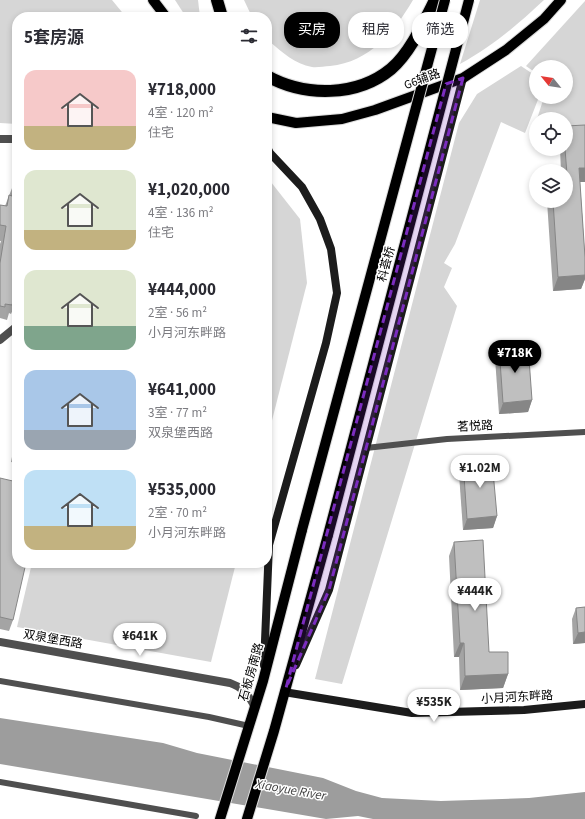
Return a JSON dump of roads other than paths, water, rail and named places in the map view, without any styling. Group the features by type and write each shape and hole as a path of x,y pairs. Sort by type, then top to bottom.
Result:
{"highway":[{"path":"217,0 221,12"},
{"path":"272,79 277,82 304,89 326,92 346,90 369,83 391,69 396,64 419,32 435,0"}],"main road":[{"path":"153,0 162,12"},
{"name":"科荟桥","path":"302,530 445,0"},
{"name":"科荟桥","path":"285,690 328,535 469,0"},
{"name":"G6辅路","path":"272,117 296,123 342,119 374,110 463,78 506,50 544,19 561,0"},
{"name":"石板房南路","path":"221,817 263,682 302,530"},
{"path":"248,818 285,690"}],"street":[{"path":"285,690 329,590 463,78"},
{"path":"0,139 12,139"},
{"path":"272,155 302,187 320,220 331,249 337,293 326,343 272,534"},
{"path":"0,340 12,331"},
{"path":"263,682 268,568"},
{"name":"双泉堡西路","path":"0,642 230,683 239,686 251,699 255,708"},
{"name":"小月河东畔路","path":"285,690 412,714 524,710 585,704"}],"lane":[{"name":"茗悦路","path":"366,448 447,439 585,432"},
{"path":"0,681 249,726"},
{"path":"0,782 196,816"}],"water":[{"name":"Xiaoyue River","path":"0,718 163,743 197,753 323,778 356,791 382,798 441,801 529,798 585,792 585,819 373,819 358,816 326,819 0,764"}]}
